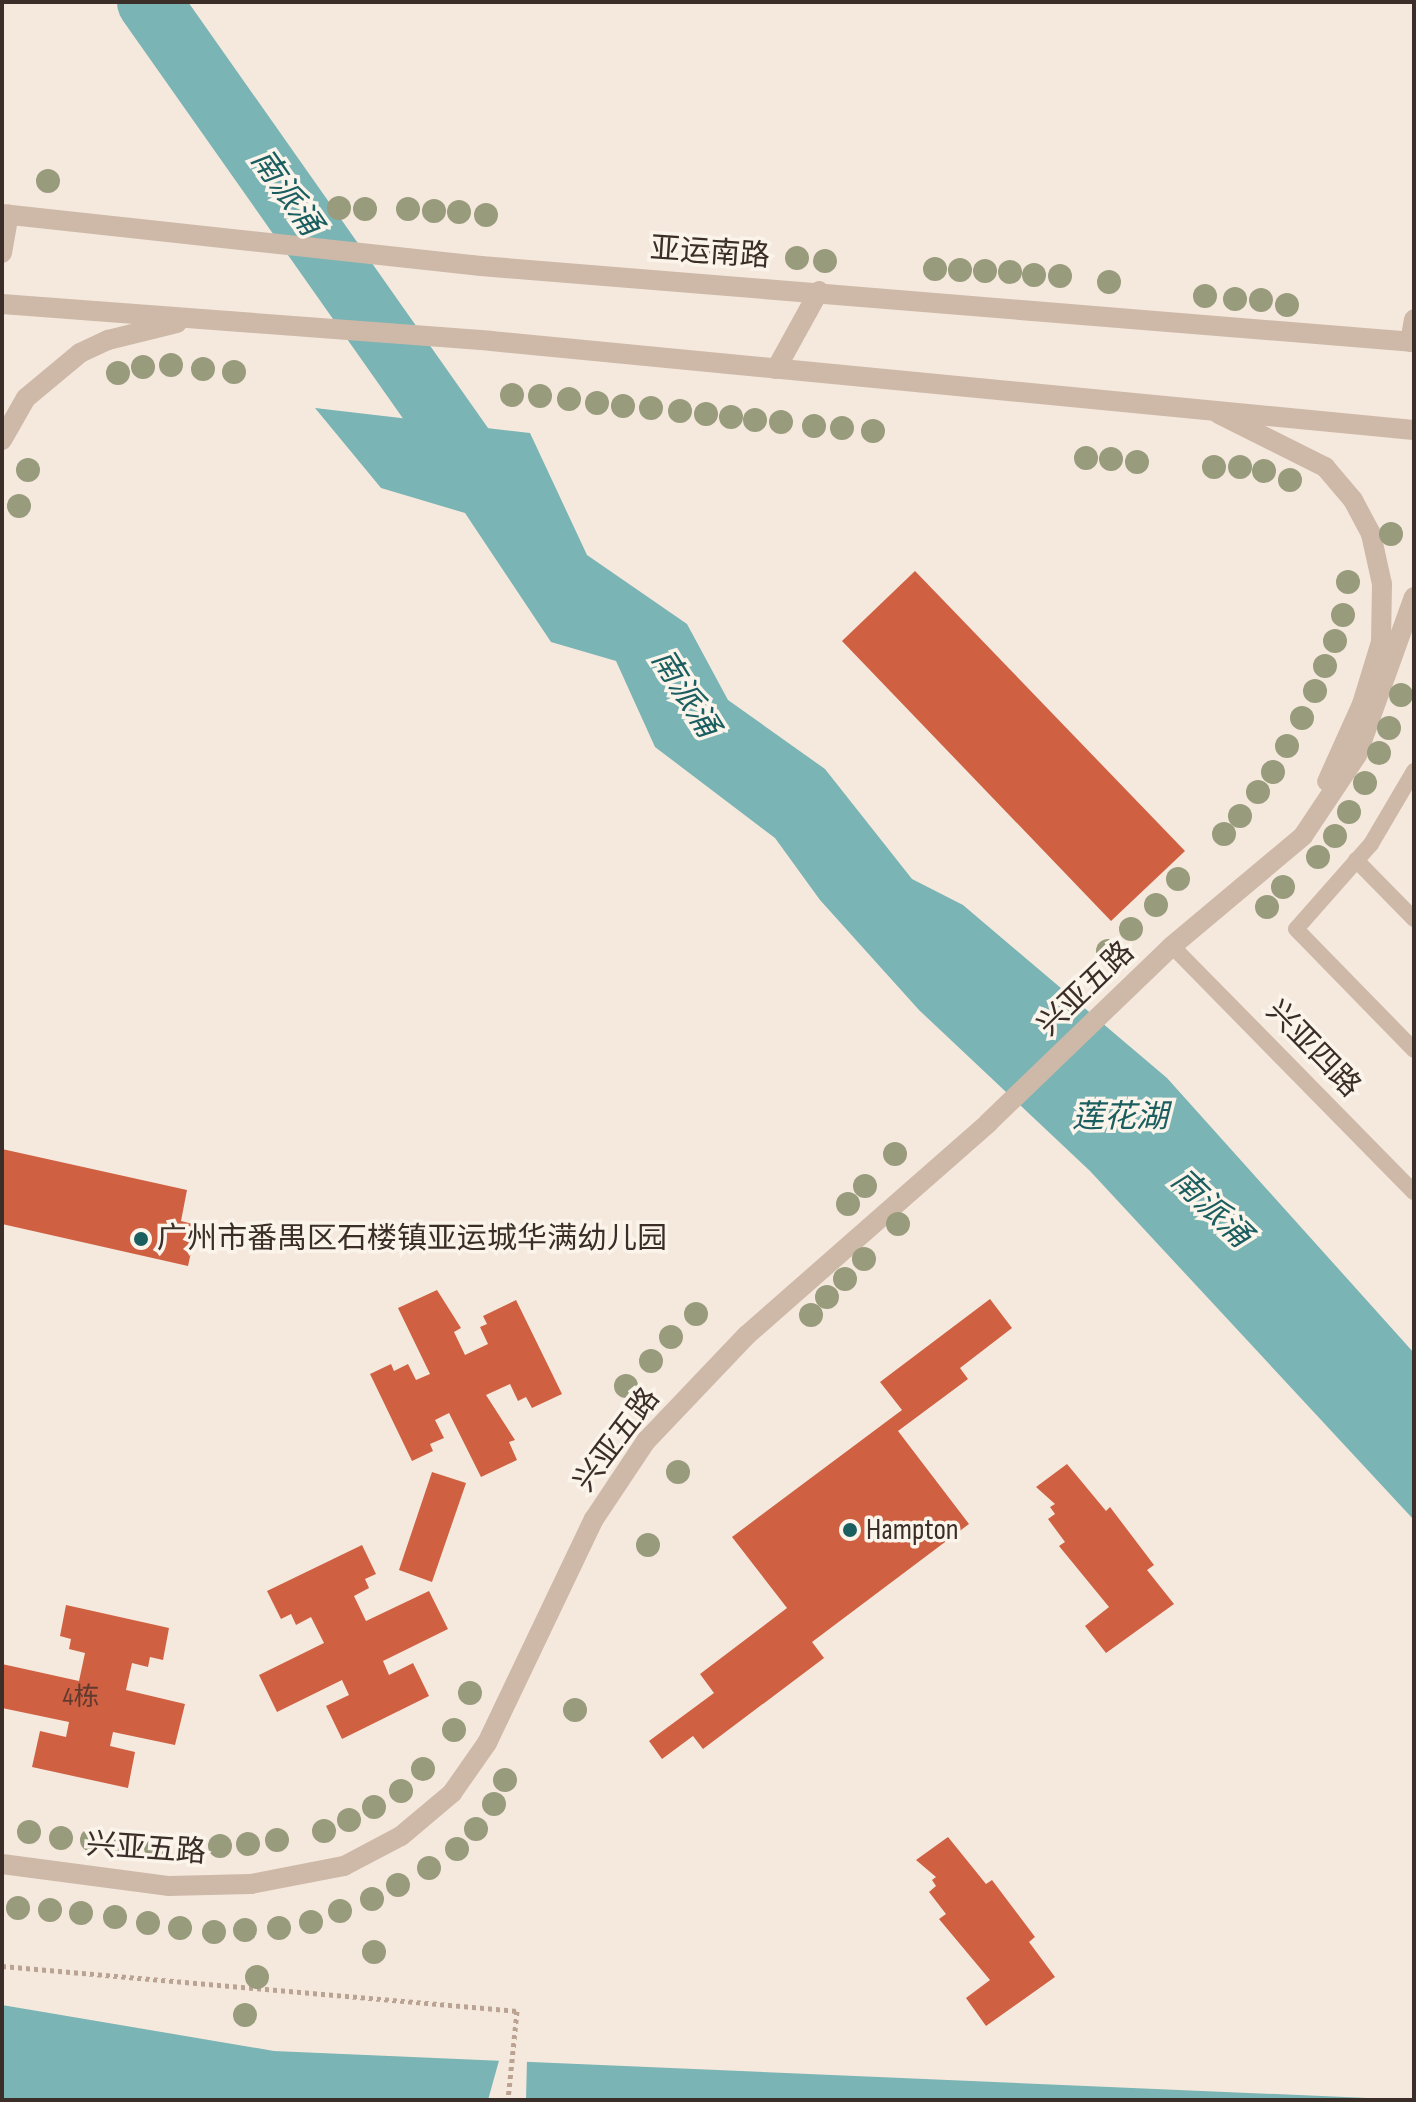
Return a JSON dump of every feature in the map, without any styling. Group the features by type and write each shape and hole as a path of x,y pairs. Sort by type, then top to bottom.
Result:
{"street":[{"name":"亚运南路","path":"6,215 110,229 481,266 819,291 1412,342"},
{"path":"2,253 6,215"},
{"path":"776,369 819,291"},
{"path":"2,304 491,341 1414,430"},
{"path":"2,440 26,398 80,353 108,340 201,318"},
{"path":"1412,342 1414,319"},
{"name":"兴亚五路","path":"1212,410 1325,467 1353,500 1371,534 1382,584 1381,642 1362,704 1303,836"},
{"name":"兴亚五路","path":"2,1864 168,1886 251,1884 344,1866 401,1836 452,1793 487,1743 594,1519 646,1441 747,1335 988,1123 1128,993 1172,946 1303,836 1357,755 1408,639 1414,597"}],"lane":[{"path":"1413,776 1356,860 1296,929 1414,1050"},
{"path":"1356,860 1414,919"},
{"name":"兴亚四路","path":"1172,946 1414,1192"}],"path":[{"path":"2,1966 517,2011 508,2100"}],"water":[{"name":"莲花湖","path":"315,408 530,433 587,555 687,624 728,700 825,769 912,879 963,905 1167,1078 1414,1353 1414,1520 1090,1171 919,1010 820,900 775,838 655,747 616,661 551,642 465,513 381,488"},
{"path":"2,2005 274,2051 1414,2100 2,2100"}],"pier":[{"path":"500,2057 527,2058 526,2100 488,2100"}],"building":[{"path":"915,571 1185,851 1111,921 842,641"},
{"path":"2,1149 187,1190 181,1221 197,1225 188,1266 2,1224"},
{"path":"437,1290 461,1328 454,1332 465,1355 488,1344 480,1327 487,1324 483,1316 516,1300 562,1394 532,1408 526,1397 518,1401 510,1384 486,1395 515,1440 509,1442 517,1460 481,1477 449,1413 435,1420 444,1438 430,1444 433,1451 412,1461 370,1374 391,1364 394,1371 408,1364 416,1380 430,1374 398,1308"},
{"name":"Hampton","path":"990,1299 1012,1328 960,1368 968,1379 898,1431 969,1524 812,1642 824,1658 703,1749 693,1736 662,1759 649,1741 714,1693 700,1674 787,1608 732,1537 902,1410 880,1382"},
{"path":"1067,1464 1106,1511 1110,1507 1154,1565 1147,1570 1174,1604 1106,1653 1085,1626 1109,1607 1059,1546 1065,1542 1048,1519 1055,1514 1050,1507 1055,1504 1036,1487"},
{"path":"432,1472 466,1483 432,1582 399,1570"},
{"path":"362,1545 376,1574 365,1579 369,1588 354,1596 366,1621 429,1591 448,1629 383,1661 389,1675 413,1663 429,1696 342,1739 326,1706 349,1695 342,1680 277,1712 259,1675 324,1643 311,1617 296,1625 291,1614 281,1619 267,1591"},
{"path":"66,1605 169,1628 163,1660 150,1657 148,1667 132,1663 126,1690 185,1704 175,1745 113,1732 110,1746 135,1752 128,1788 32,1767 40,1731 66,1737 69,1722 2,1708 2,1664 79,1681 85,1653 69,1649 71,1639 60,1636"},
{"path":"948,1837 986,1884 992,1880 1035,1937 1029,1942 1055,1977 986,2026 966,1998 990,1980 939,1919 946,1914 929,1892 936,1886 932,1880 936,1877 916,1860"}],"waterway":[{"name":"南派涌","path":"149,2 496,495"}],"place":[{"name":"广州市番禺区石楼镇亚运城华满幼儿园","path":"141,1239"},
{"name":"Hampton","path":"850,1530"}]}
